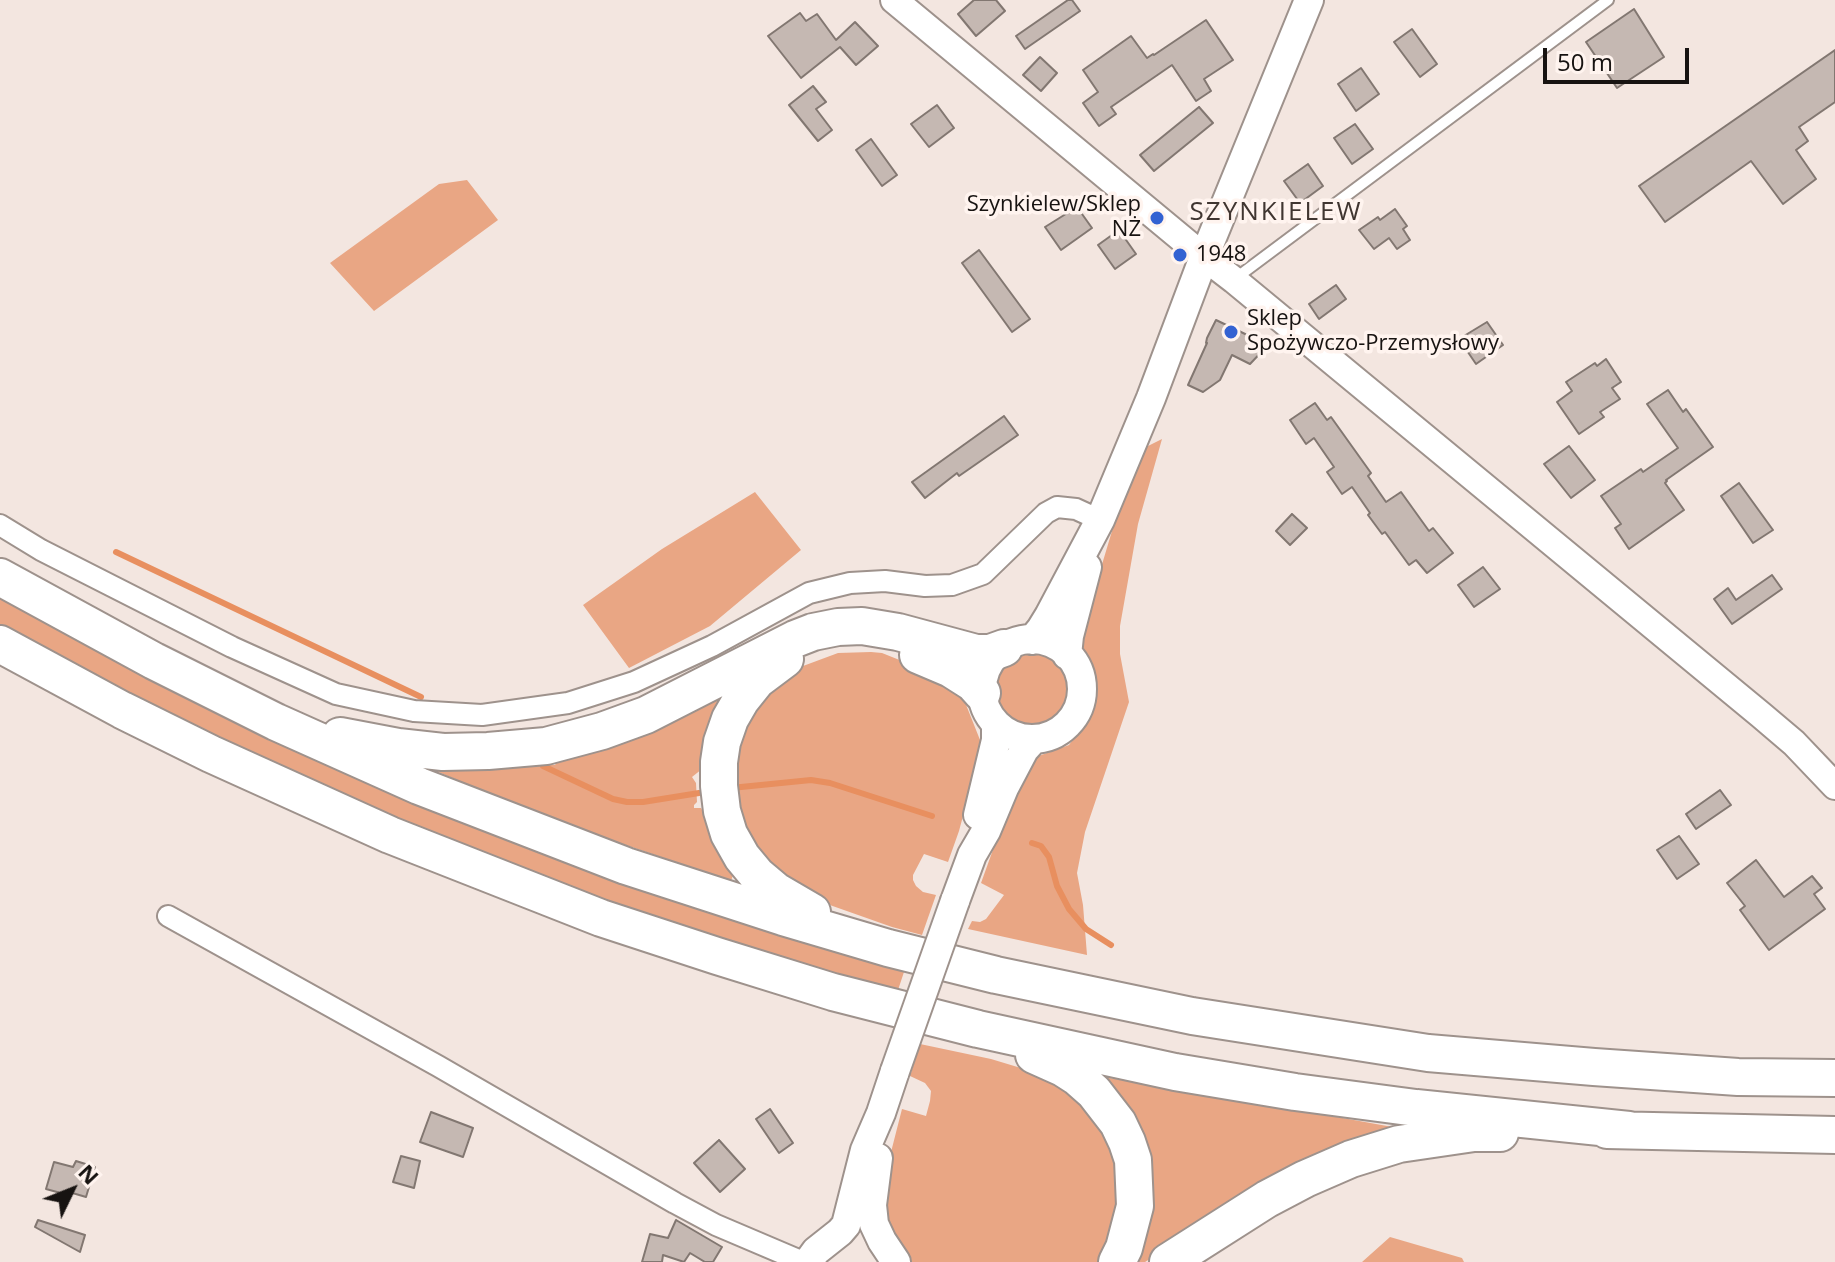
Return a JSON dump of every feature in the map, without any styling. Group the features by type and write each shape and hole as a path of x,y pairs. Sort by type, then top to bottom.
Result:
{"highway":[{"path":"0,577 141,655 276,722 419,786 626,866 783,917 882,945 1010,978 1192,1016 1428,1053 1738,1077 1835,1078"},
{"path":"276,722 324,734 443,752 531,748 602,731 635,719 795,639 825,629 862,626 898,632 976,653 990,653 1018,644"},
{"path":"882,945 787,898 757,875 742,857 729,834 719,786 722,742 730,719 757,680 779,663 807,647 854,639 878,640 951,669 973,683 989,709"},
{"path":"0,644 122,710 240,768 390,835 601,918 833,992 978,1029 1175,1072 1416,1108 1629,1130"},
{"path":"978,1029 1077,1077 1094,1092 1118,1123 1133,1160 1135,1206 1117,1262"},
{"path":"1168,1262 1267,1199 1305,1179 1351,1159 1399,1144 1474,1133 1629,1130 1835,1135"}],"main road":[{"path":"972,855 996,740 982,680 993,659 1041,629 1097,525 1151,398 1204,257 1309,0"},
{"path":"1067,655 1097,525"},
{"path":"989,709 1013,735 1033,740 1059,731 1071,721 1079,707 1082,691 1080,675 1073,661 1061,649 1047,642 1018,644"},
{"path":"805,1262 846,1225 865,1150 881,1113 972,855 1024,750 1033,740"},
{"path":"881,1113 872,1205 876,1231 893,1257"},
{"path":"828,1241 854,1235 868,1238 880,1244 893,1257"}],"street":[{"path":"894,0 1761,715 1794,743 1835,786"},
{"path":"0,525 41,550 232,647 336,694 414,711 482,715 568,703 634,682 712,646 809,593 874,581 952,585 983,574 1046,513 1057,507 1076,509 1097,525"},
{"path":"168,916 438,1066 675,1203 716,1225 805,1262"}],"lane":[{"path":"1234,280 1608,0"}],"shaded area":[{"path":"467,180 498,220 374,311 330,263 439,184"},
{"path":"1162,439 1138,524 1120,626 1120,654 1129,702 1085,832 1077,873 1087,955 968,929 972,921 986,919 1004,895 981,883 1008,808 1033,758 1069,745 1093,703 1094,680 1080,638 1112,531 1142,449"},
{"path":"755,492 801,550 710,626 629,668 583,605 662,549"},
{"path":"0,594 42,618 906,966 897,993 649,919 304,784 0,629"},
{"path":"1033,652 1054,658 1064,668 1070,689 1064,710 1054,720 1033,726 1012,720 1002,710 996,689 1002,668 1012,658"},
{"path":"838,653 882,653 932,673 961,692 982,745 948,862 924,854 913,875 916,886 923,892 936,895 922,935 810,898 740,837 733,742 766,689 795,669"},
{"path":"727,693 702,769 692,777 696,783 697,802 694,808 701,808 734,872 731,881 620,843 429,768 518,761 528,767 531,764 555,765 559,758"},
{"path":"920,1044 991,1059 1044,1075 1076,1095 1099,1120 1117,1154 1122,1207 1101,1262 908,1262 887,1227 890,1156 902,1109 926,1116 931,1091 925,1083 910,1076"},
{"path":"1104,1077 1398,1128 1254,1194 1145,1262 1135,1262 1132,1113 1104,1081"},
{"path":"1390,1237 1462,1258 1464,1262 1362,1262"}],"building":[{"path":"974,0 996,0 1005,11 976,36 958,14"},
{"path":"1072,0 1080,11 1025,49 1016,36"},
{"path":"1634,9 1664,57 1617,88 1586,42"},
{"path":"800,13 806,21 817,14 836,40 855,22 878,46 856,65 840,47 801,78 768,36"},
{"path":"1206,20 1233,60 1204,79 1211,91 1196,101 1172,65 1111,107 1116,114 1099,126 1083,103 1098,92 1083,70 1131,36 1147,58"},
{"path":"1412,29 1437,64 1420,77 1394,42"},
{"path":"1835,50 1835,102 1799,127 1808,141 1796,150 1816,179 1783,204 1751,161 1665,222 1639,186"},
{"path":"1040,57 1057,73 1041,91 1023,75"},
{"path":"1361,68 1379,94 1356,111 1338,84"},
{"path":"813,86 826,102 816,109 832,130 818,141 789,105"},
{"path":"937,105 954,128 929,147 911,124"},
{"path":"1199,107 1213,123 1154,171 1140,155"},
{"path":"1355,124 1373,149 1352,164 1334,138"},
{"path":"871,139 897,175 882,186 856,150"},
{"path":"1308,164 1323,186 1300,203 1284,181"},
{"path":"1077,207 1092,228 1061,250 1045,227"},
{"path":"1395,209 1407,226 1403,229 1410,240 1397,249 1389,238 1374,249 1359,230"},
{"path":"1119,230 1136,254 1115,269 1098,245"},
{"path":"979,250 1030,319 1012,332 962,263"},
{"path":"1336,285 1346,299 1319,319 1309,304"},
{"path":"1216,320 1268,345 1250,364 1232,355 1220,380 1203,392 1188,385"},
{"path":"1487,322 1503,345 1476,364 1459,339"},
{"path":"1606,359 1621,382 1612,388 1620,399 1600,412 1604,417 1579,434 1557,402 1572,391 1566,382"},
{"path":"1668,390 1713,447 1666,480 1665,483 1684,510 1629,549 1615,528 1621,524 1601,496 1678,448 1647,404"},
{"path":"1315,403 1327,420 1331,417 1371,473 1368,476 1386,502 1401,492 1429,531 1433,528 1453,553 1427,573 1416,560 1409,565 1368,515 1370,513 1352,487 1342,494 1327,472 1334,467 1314,438 1306,444 1290,420"},
{"path":"1004,416 1018,435 959,476 957,473 925,498 912,482"},
{"path":"1569,446 1595,480 1571,498 1544,464"},
{"path":"1739,483 1773,530 1753,543 1721,496"},
{"path":"1292,514 1307,528 1290,545 1276,531"},
{"path":"1483,567 1500,589 1474,607 1458,585"},
{"path":"1772,575 1782,589 1732,624 1714,599 1728,588 1736,600"},
{"path":"1720,790 1731,805 1696,829 1686,814"},
{"path":"1679,836 1699,864 1677,879 1657,850"},
{"path":"1756,860 1784,897 1812,876 1822,888 1814,894 1825,909 1769,950 1740,910 1745,906 1727,883"},
{"path":"770,1109 793,1143 779,1153 756,1119"},
{"path":"431,1112 473,1128 463,1157 420,1142"},
{"path":"719,1140 745,1169 720,1192 694,1163"},
{"path":"401,1156 420,1161 414,1188 393,1182"},
{"path":"76,1161 95,1167 86,1197 46,1189 54,1162 73,1167"},
{"path":"38,1220 85,1235 80,1252 35,1227"},
{"path":"676,1220 722,1247 713,1262 705,1262 690,1253 684,1262 663,1255 662,1262 642,1262 650,1234 668,1238"}],"waterway":[{"path":"116,552 421,697"},
{"path":"543,766 613,799 627,802 699,793"},
{"path":"731,788 811,780 830,783 932,816"},
{"path":"1032,843 1041,846 1049,857 1057,886 1069,909 1086,929 1111,945"}],"place":[{"name":"Szynkielew/Sklep NŻ","path":"1157,218"},
{"name":"1948","path":"1180,255"},
{"name":"Sklep Spożywczo-Przemysłowy","path":"1231,332"}],"district":[{"name":"SZYNKIELEW","path":"1276,213"}]}
